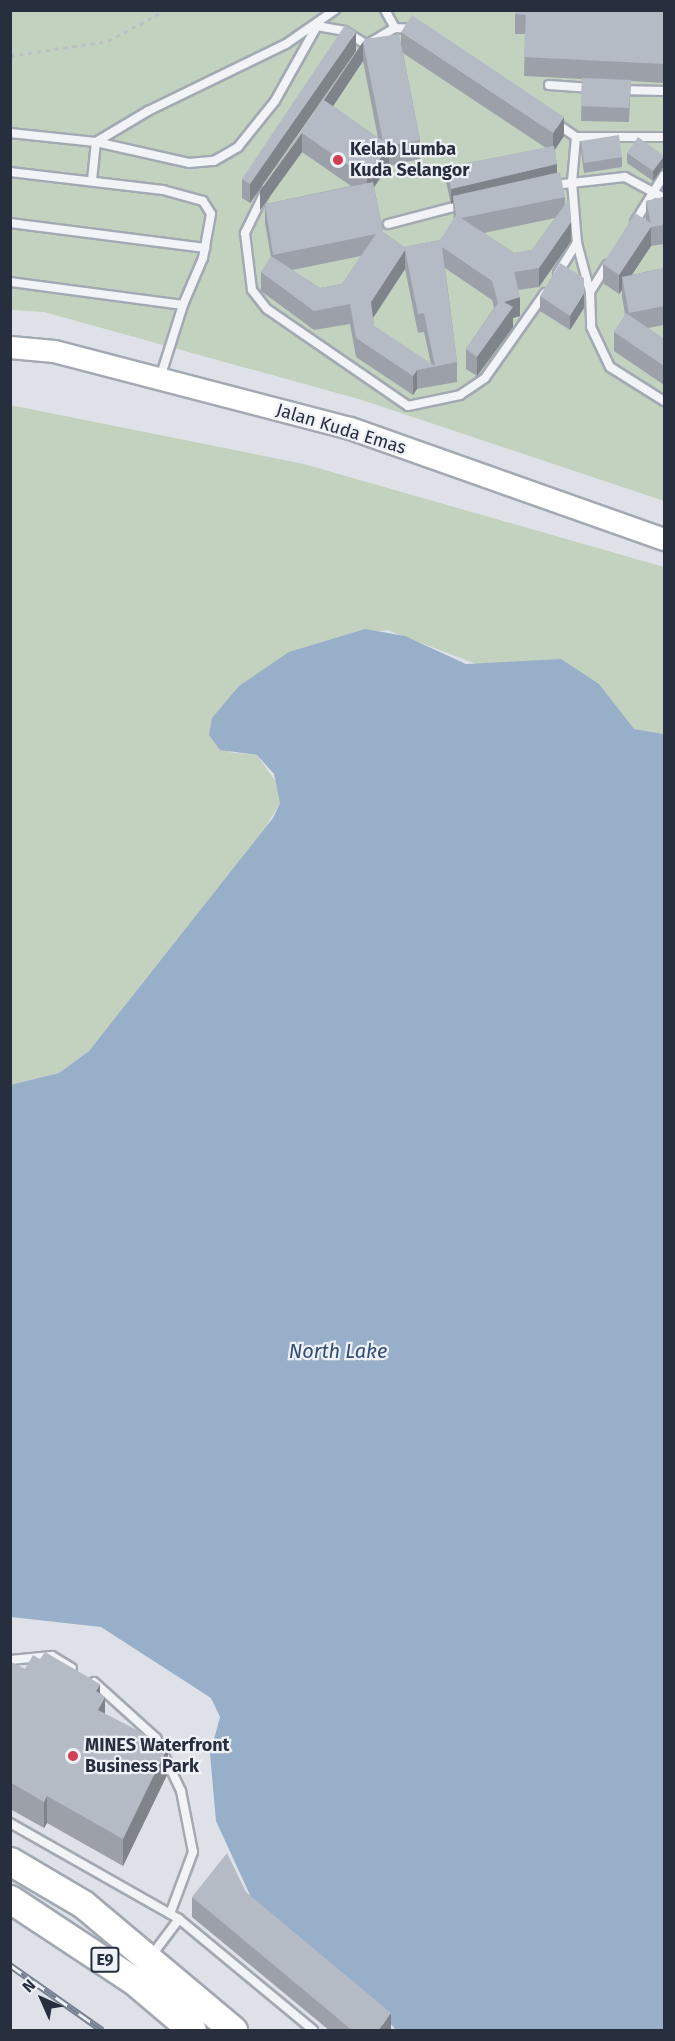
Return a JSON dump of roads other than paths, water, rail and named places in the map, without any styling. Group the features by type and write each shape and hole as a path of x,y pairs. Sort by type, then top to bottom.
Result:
{"highway":[{"name":"E9","path":"10,1861 83,1904 233,2031"},
{"name":"E9","path":"10,1899 133,1980 192,2031"}],"street":[{"name":"Jalan Kuda Emas","path":"10,347 54,351 350,428 664,539"}],"lane":[{"path":"96,142 317,26 335,10"},
{"path":"385,10 395,28"},
{"path":"317,26 344,31 367,45"},
{"path":"10,133 96,142 189,163 214,161 238,147 276,101 317,26"},
{"path":"361,54 367,45 395,28 423,35"},
{"path":"549,85 664,91"},
{"path":"548,118 576,136 664,137"},
{"path":"576,136 572,182 577,243 590,292 591,327 610,367 664,401"},
{"path":"92,180 96,142"},
{"path":"10,172 92,180 203,201 211,214 205,249 183,305 160,378"},
{"path":"629,231 664,175"},
{"path":"548,187 572,182 625,177 655,191 664,198"},
{"path":"274,179 245,233 252,290 267,309 408,406 460,395 485,378 577,243"},
{"path":"388,224 467,204"},
{"path":"10,223 205,249"},
{"path":"590,292 616,251"},
{"path":"10,282 183,305"},
{"path":"10,1660 52,1656 89,1678 148,1731 171,1760 193,1852 170,1914"},
{"path":"10,1823 178,1919 313,2031"},
{"path":"149,1959 178,1919"}],"water":[{"name":"North Lake","path":"365,629 405,636 466,664 561,659 599,684 634,729 664,734 664,2030 396,2030 373,2004 255,1906 216,1821 210,1754 220,1717 211,1698 101,1627 11,1617 10,1085 59,1073 89,1051 273,818 280,803 274,774 257,755 220,750 209,735 212,718 239,686 289,652"}],"railway":[{"path":"10,1965 102,2030"}],"place":[{"name":"Kelab Lumba Kuda Selangor","path":"338,160"},
{"name":"MINES Waterfront Business Park","path":"73,1756"}]}
